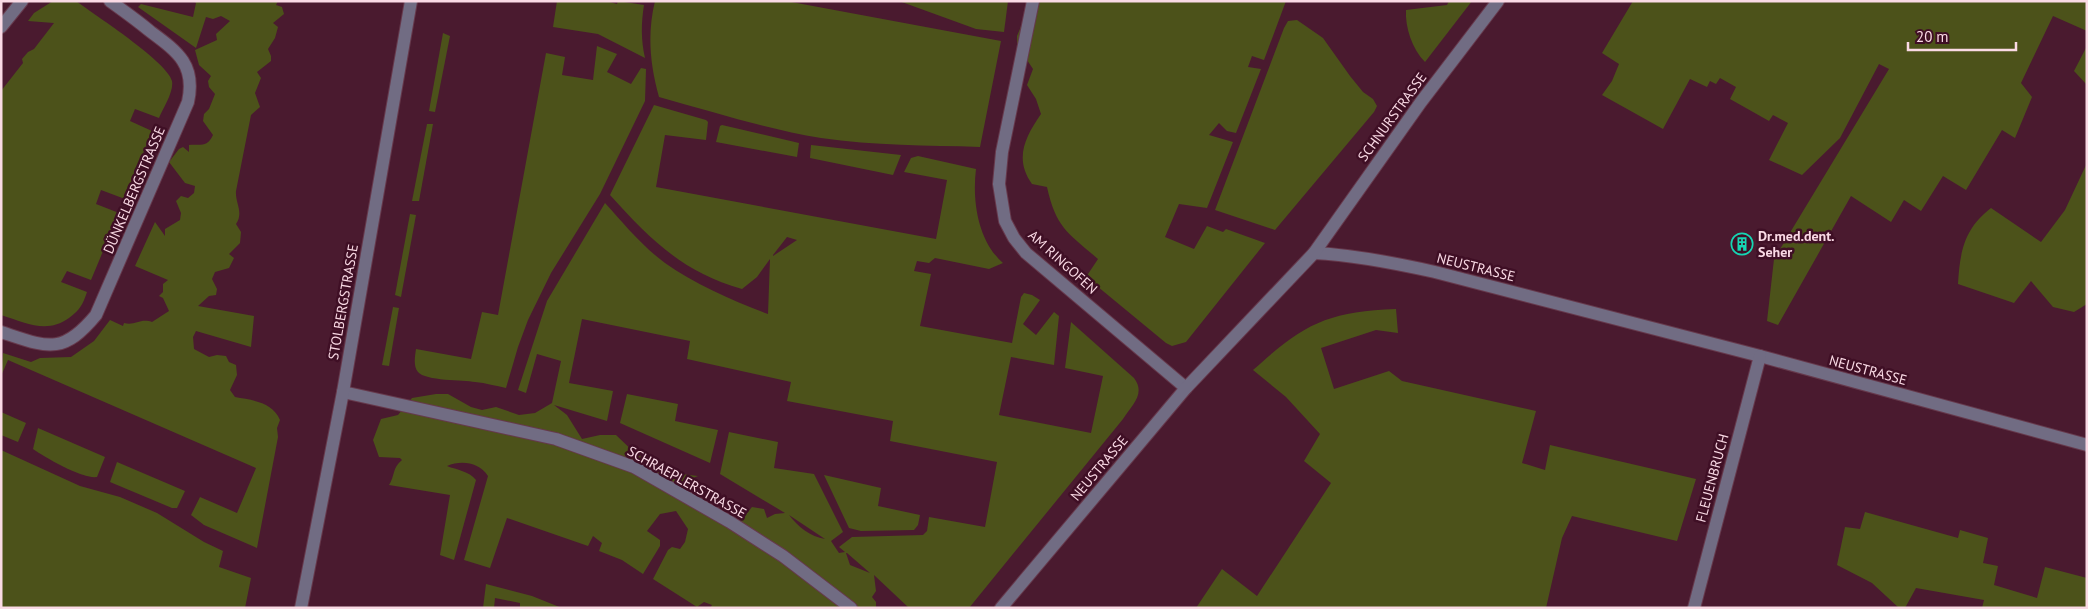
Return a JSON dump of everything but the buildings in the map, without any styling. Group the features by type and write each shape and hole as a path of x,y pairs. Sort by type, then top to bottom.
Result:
{"street":[{"path":"1,27 22,1"},
{"name":"DÜNKELBERGSTRASSE","path":"1,332 36,344 47,346 59,344 69,341 79,334 96,315 188,102 190,79 178,53 110,1"},
{"name":"STOLBERGSTRASSE","path":"301,608 343,392 411,1"},
{"name":"AM RINGOFEN","path":"1033,1 1002,152 999,184 1005,221 1014,238 1026,252 1186,388"},
{"name":"SCHNURSTRASSE","path":"1314,253 1421,102 1498,1"},
{"name":"NEUSTRASSE","path":"1001,608 1186,388 1314,253 1374,259 1427,270 1760,356 2087,445"},
{"name":"FLEUENBRUCH","path":"1694,608 1760,356"},
{"name":"SCHRAEPLERSTRASSE","path":"343,392 548,437 634,467 730,522 783,556 851,608"}],"green space":[{"path":"53,1 76,1 147,53 168,73 172,85 170,95 159,118 135,109 130,121 152,131 125,199 101,190 96,204 119,213 91,280 67,271 61,282 87,292 82,303 76,312 61,323 36,326 1,315 1,91 23,63 22,59 28,52 34,49 54,23 28,21 34,13"},
{"path":"194,1 278,1 276,5 282,7 284,14 273,23 278,27 275,38 268,49 271,61 257,72 261,78 255,93 260,107 251,115 236,191 239,215 236,224 241,232 240,243 229,254 234,258 229,268 215,272 212,279 217,289 216,295 209,296 198,306 254,316 251,347 196,331 193,337 194,349 209,357 217,355 226,356 229,362 236,365 237,375 230,390 235,397 255,401 267,406 277,414 280,420 277,428 278,437 257,548 204,525 191,515 200,497 237,513 256,468 8,360 1,376 3,353 31,362 40,358 71,357 94,341 110,320 123,326 124,323 152,322 169,311 163,298 159,296 163,292 163,284 168,280 135,266 155,222 165,236 165,229 180,220 181,213 176,201 181,196 188,198 194,193 195,186 185,183 169,162 179,149 183,147 189,152 189,145 206,144 213,135 203,121 204,114 209,109 215,94 209,87 208,81 211,76 199,65 195,50 217,40 216,34 230,21 221,16 213,19 206,17 196,48 138,7 141,4 193,17 196,3"},
{"path":"557,1 606,1 617,4 618,1 644,5 642,32 645,58 598,34 553,27"},
{"path":"655,1 786,1 1001,41 980,147 881,144 821,138 760,125 659,97 653,73 650,37"},
{"path":"899,1 1008,1 1004,32 976,29"},
{"path":"1027,1 1286,1 1264,60 1252,56 1248,67 1261,69 1236,133 1227,131 1219,123 1209,135 1233,142 1207,208 1179,204 1165,237 1194,249 1207,226 1223,232 1226,229 1265,243 1186,342 1172,346 1166,343 1086,277 1098,259 1071,236 1059,221 1047,187 1032,184 1027,175 1023,157 1024,148 1030,131 1041,114 1036,99 1027,85 1033,69 1017,45 1017,36 1024,19"},
{"path":"1449,1 1472,1 1425,62 1416,51 1410,38 1406,10 1447,5"},
{"path":"1633,1 2087,1 2087,31 2053,16 2021,83 2032,97 2015,138 2002,130 1966,190 1943,176 1921,211 1904,200 1891,222 1851,196 1778,325 1767,321 1774,259 1889,69 1879,64 1840,138 1802,175 1769,160 1788,123 1773,115 1769,121 1730,99 1736,87 1720,78 1716,84 1710,81 1707,87 1690,79 1663,129 1602,95 1612,81 1619,64 1602,53"},
{"path":"1297,20 1323,38 1350,76 1363,92 1373,99 1377,106 1275,230 1215,210 1284,28 1288,21"},
{"path":"443,33 450,36 435,112 429,111"},
{"path":"597,46 617,54 607,72 631,84 641,68 646,69 645,101 600,194 551,273 528,320 506,388 479,382 436,379 422,375 415,367 416,349 471,359 482,312 498,315 546,53 565,57 562,75 593,80"},
{"path":"2087,46 2087,85 2074,71"},
{"path":"654,105 708,122 706,140 665,135 656,187 936,239 947,180 904,172 911,158 918,156 976,169 976,207 982,232 994,254 1003,263 989,269 935,258 929,263 917,261 914,271 931,274 920,326 1012,343 1021,297 1024,293 1032,295 1040,300 1023,324 1036,335 1054,312 1059,316 1054,365 1011,357 999,415 1091,433 1103,376 1065,368 1071,322 1134,378 1139,389 1138,394 1134,404 1123,419 969,608 909,608 874,575 876,591 872,597 876,602 876,608 710,608 712,605 704,602 697,607 653,579 668,550 672,547 680,549 685,542 688,529 676,511 660,514 647,531 660,540 660,546 643,574 622,560 599,551 602,543 593,536 588,546 507,518 490,568 464,560 488,476 475,465 464,463 447,466 466,473 476,480 454,560 440,555 450,495 389,485 395,469 402,460 400,458 379,457 373,440 381,419 398,415 412,398 436,394 448,394 471,407 482,410 496,407 519,415 535,413 552,403 561,361 537,354 526,393 518,390 547,301 605,203 641,242 665,263 715,292 768,314 770,259 757,277 742,289 721,282 684,263 668,252 639,226 610,195","holes":["787,237 797,240 773,256","582,319 690,341 687,359 791,382 787,401 893,421 890,441 997,462 985,527 929,517 927,531 923,535 852,537 839,547 845,552 839,553 831,541 843,532 814,474 774,468 778,442 729,432 720,474 785,513 775,514 767,518 764,509 752,507 738,524 696,497 691,489 697,487 690,479 698,476 664,472 653,458 638,456 616,435 600,435 582,439 567,415 554,405 607,421 613,391 569,383","789,515 825,539 800,527","846,553 870,573 850,565"]},
{"path":"427,124 433,124 419,201 412,201"},
{"path":"720,126 799,143 797,157 716,142"},
{"path":"811,145 901,155 893,175 810,158"},
{"path":"2087,163 2087,304 2074,312 2053,307 2031,281 2014,303 1958,284 1960,261 1965,242 1969,233 1982,216 1991,208 2041,242 2065,210"},
{"path":"410,214 416,215 401,297 395,295"},
{"path":"393,307 399,308 389,366 382,365"},
{"path":"1396,309 1398,333 1376,330 1321,348 1334,389 1389,371 1402,381 1536,411 1522,463 1545,470 1550,445 1696,479 1677,541 1572,516 1562,538 1546,608 1196,608 1222,569 1257,596 1331,483 1304,461 1320,434 1286,397 1253,370 1287,341 1317,323 1351,313"},
{"path":"627,394 678,404 675,421 718,430 710,463 620,423"},
{"path":"1,412 26,423 18,442 1,435"},
{"path":"38,428 105,457 97,477 82,475 33,449"},
{"path":"1,450 80,486 120,497 157,513 204,542 223,551 219,567 251,578 245,608 1,608"},
{"path":"117,462 185,491 177,508 172,508 110,482"},
{"path":"824,475 881,488 878,506 920,515 918,525 914,530 861,531 849,528"},
{"path":"1865,512 1958,538 1960,530 1988,538 1983,563 1998,566 1994,585 2037,598 2045,567 2087,578 2087,608 1982,608 1984,600 1916,588 1905,608 1899,608 1872,583 1837,565 1845,527 1860,529"},
{"path":"486,584 532,596 562,608 520,608 520,603 495,598 494,608 483,608"}],"place":[{"name":"Dr.med.dent. Seher","path":"1742,244"}]}
